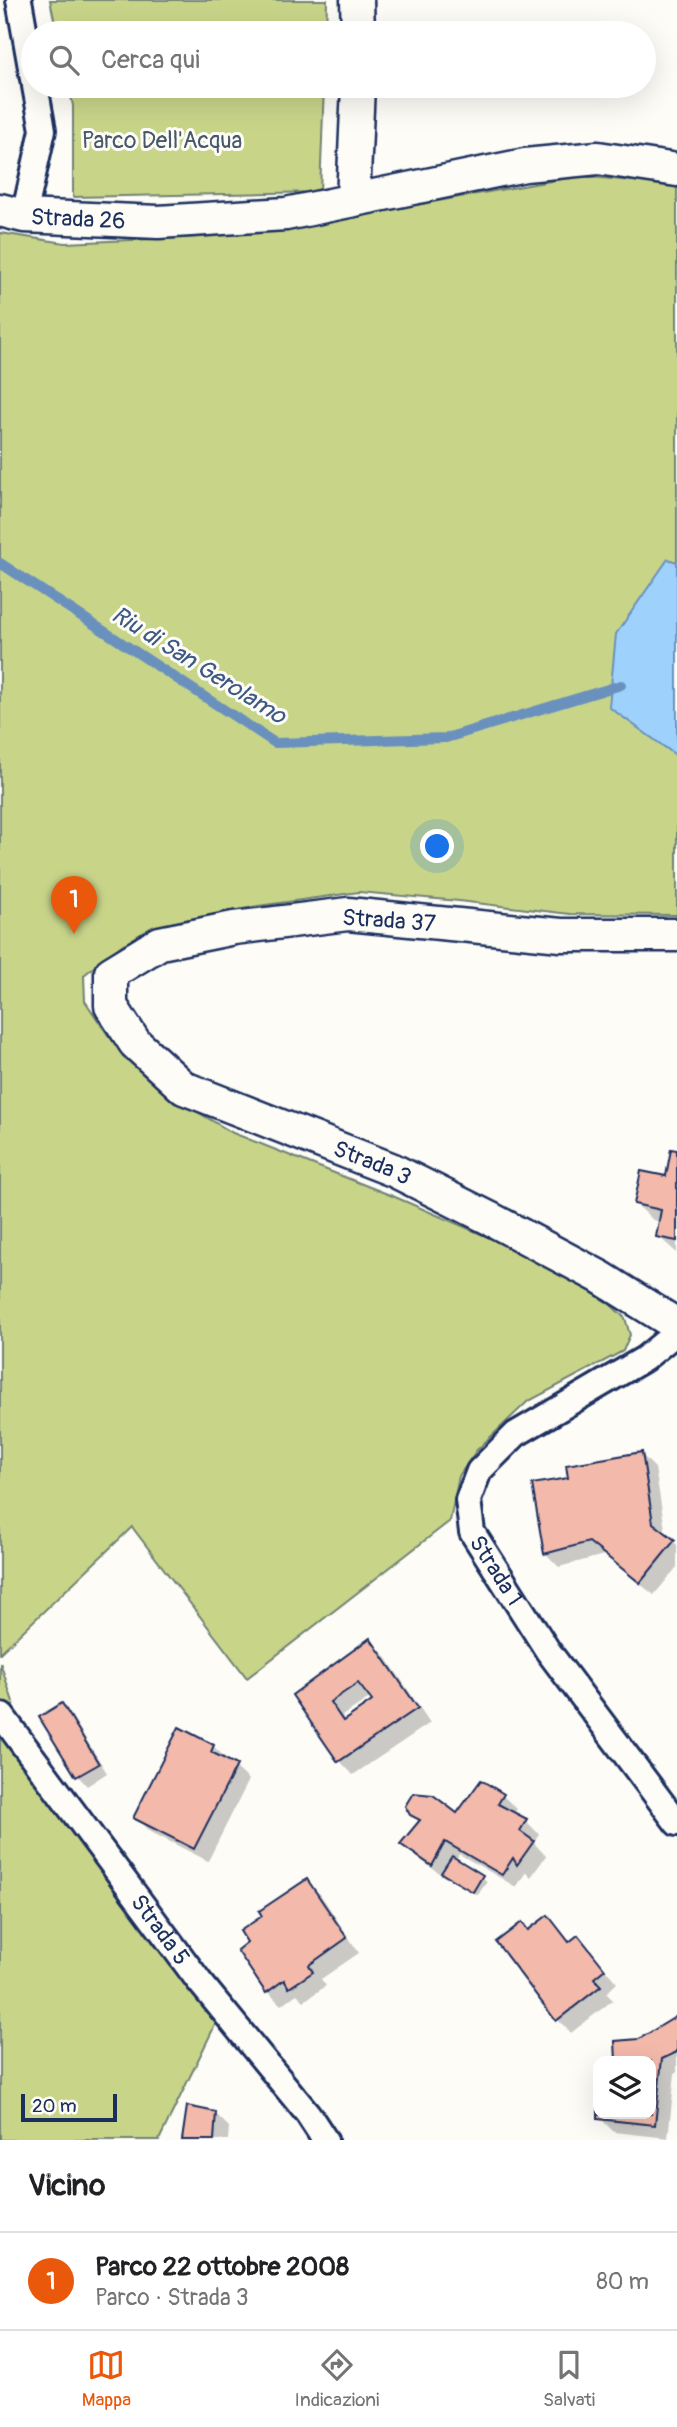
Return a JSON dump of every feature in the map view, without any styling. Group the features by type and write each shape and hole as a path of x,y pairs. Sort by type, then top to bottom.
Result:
{"street":[{"path":"19,0 23,21"},
{"path":"357,0 358,21"},
{"path":"12,213 43,130 36,98"},
{"path":"352,200 357,98"},
{"name":"Strada 26","path":"12,213 158,222 286,214 526,165 598,158 677,170"},
{"name":"Strada 37","path":"111,973 160,943 234,928 348,914 561,935 677,935"},
{"name":"Strada 3","path":"111,973 111,1006 135,1043 184,1088 393,1170 600,1278 677,1325"},
{"name":"Strada 1","path":"677,1332 643,1359 516,1434 479,1471 468,1500 472,1532 548,1651 677,1823"},
{"name":"Strada 5","path":"2,1716 199,1981 308,2114 325,2140"}],"green space":[{"path":"50,0 327,0 326,21 54,21"},
{"name":"Parco Dell'Acqua","path":"71,98 324,98 320,192 73,197"},
{"path":"579,176 677,185 677,915 570,914 359,892 258,906 172,923 123,944 84,975 85,1001 108,1035 137,1066 174,1098 233,1133 395,1197 518,1250 602,1297 625,1318 630,1335 623,1351 527,1402 476,1451 459,1476 450,1521 247,1678 132,1527 0,1653 0,233 65,243 199,237 280,229"},
{"path":"0,1662 14,1705 0,1721"},
{"path":"0,1724 218,2019 159,2140 0,2140"}],"water":[{"path":"668,559 677,562 677,756 609,707 616,634"}],"building":[{"path":"671,1149 677,1150 677,1241 656,1237 661,1210 634,1204 641,1171 666,1176"},
{"path":"642,1452 653,1523 675,1540 640,1583 589,1542 544,1554 532,1484 568,1478 566,1465"},
{"path":"370,1638 418,1708 338,1762 292,1695","holes":["358,1683 372,1701 343,1721 330,1702"]},
{"path":"62,1703 99,1764 76,1777 39,1717"},
{"path":"179,1727 214,1745 211,1752 237,1765 194,1849 133,1818"},
{"path":"481,1780 504,1794 498,1804 527,1819 520,1831 534,1841 517,1865 513,1858 502,1875 445,1842 432,1866 400,1844 420,1820 410,1815 405,1806 413,1793 433,1795 457,1813"},
{"path":"452,1856 483,1875 473,1892 441,1873"},
{"path":"307,1879 347,1938 309,1965 313,1972 289,1988 284,1980 266,1993 237,1950 247,1942 240,1931 262,1916 259,1911"},
{"path":"548,1915 569,1942 578,1935 605,1969 594,1978 601,1986 556,2021 496,1942 522,1922 528,1930"},
{"path":"677,2016 677,2052 662,2059 656,2116 656,2056 616,2056 615,2041 639,2039"},
{"path":"187,2106 216,2112 214,2140 182,2140"},
{"path":"598,2119 656,2119 655,2125"}],"waterway":[{"name":"Riu di San Gerolamo","path":"0,563 275,743 446,738 621,685"}],"place":[{"name":"Parco 22 ottobre 2008","path":"74,934"}]}
